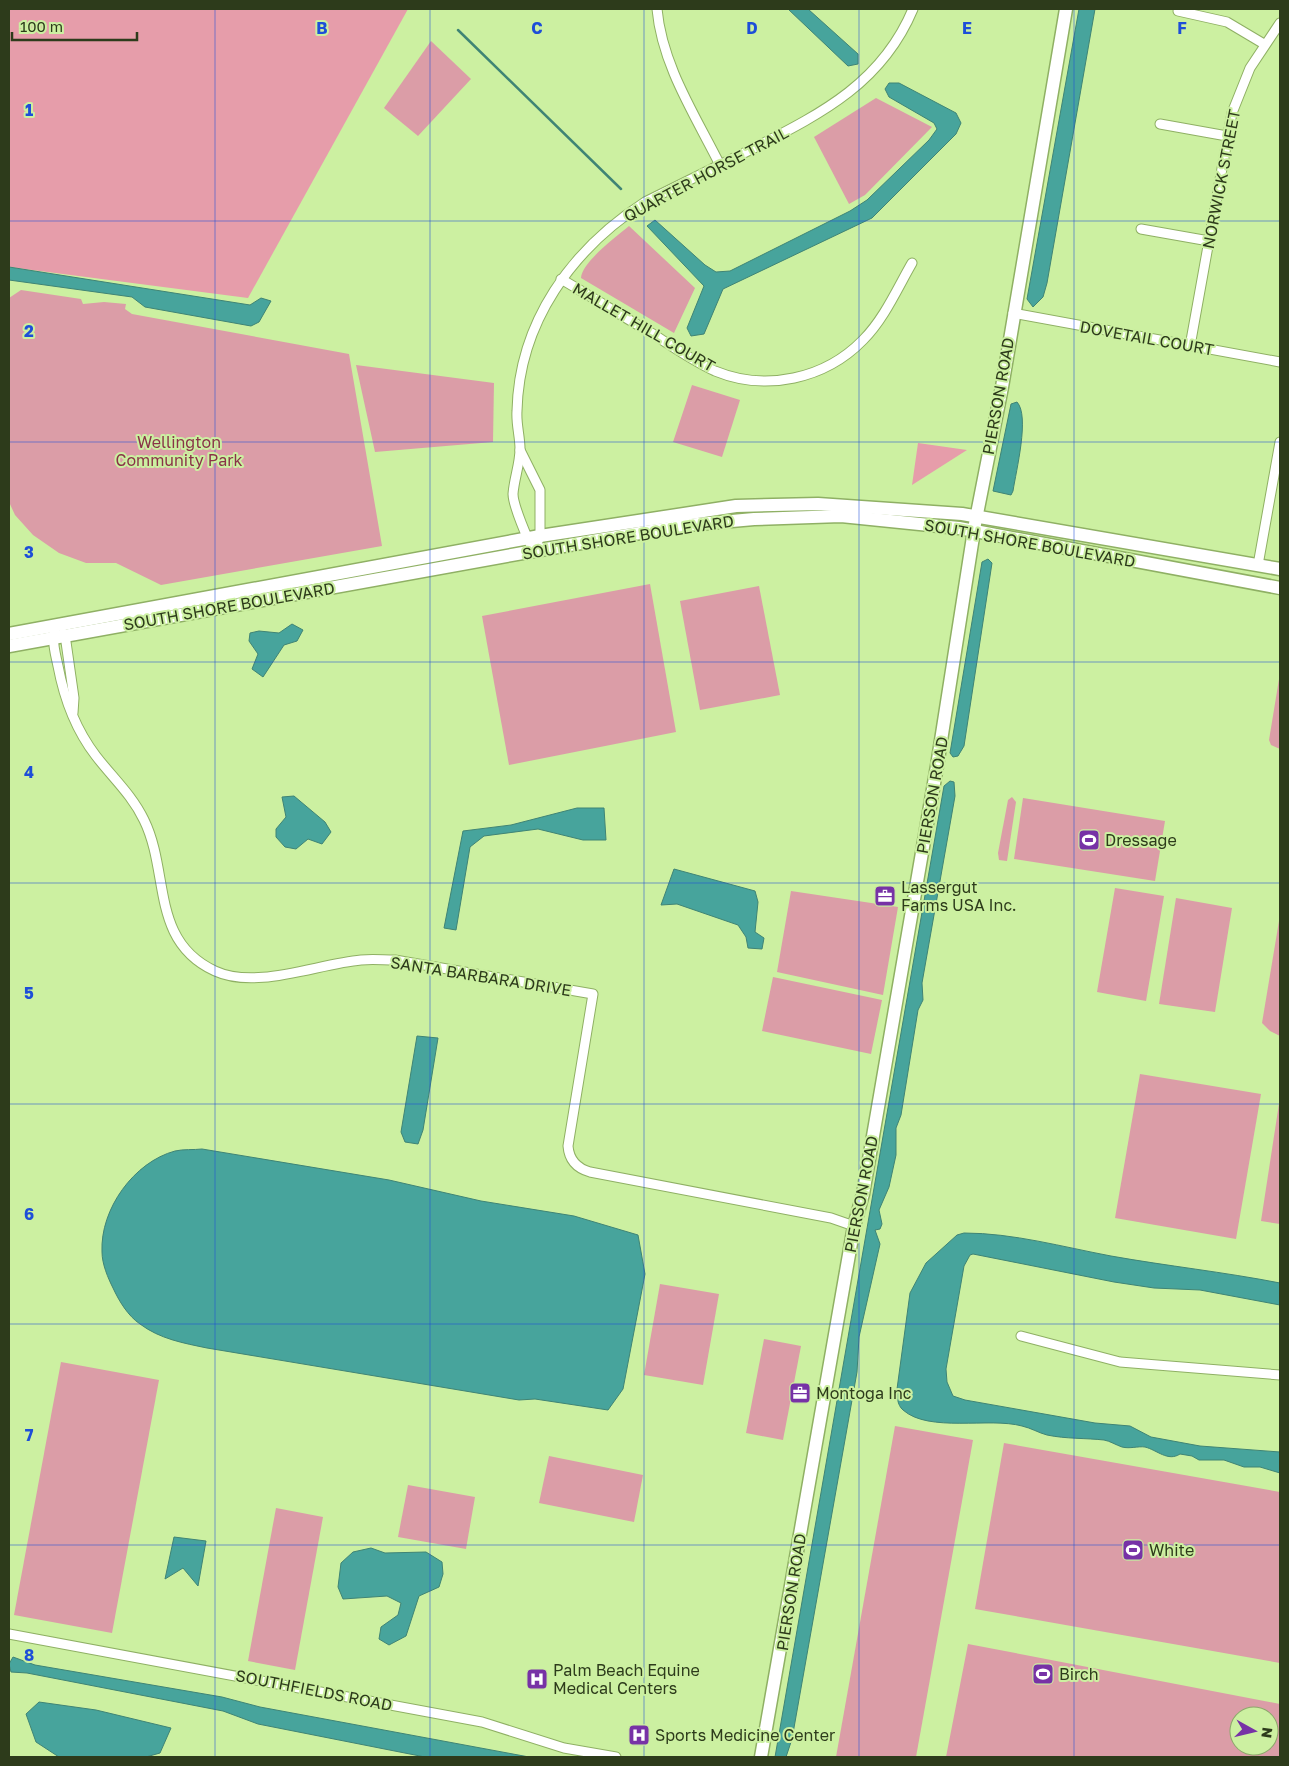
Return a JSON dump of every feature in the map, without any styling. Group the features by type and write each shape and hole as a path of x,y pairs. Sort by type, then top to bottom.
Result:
{"street":[{"path":"657,9 663,44 674,75 720,165"},
{"name":"QUARTER HORSE TRAIL","path":"534,551 526,539 513,496 520,450 517,412 522,370 537,323 561,279 592,243 624,216 645,202 813,118 846,96 885,57 913,9"},
{"name":"PIERSON ROAD","path":"762,1757 854,1226 863,1194 938,766 976,516 1002,387 1013,313 1066,9"},
{"path":"1178,11 1227,22 1264,44"},
{"name":"NORWICK STREET","path":"1190,346 1228,136 1240,90 1264,44 1280,23"},
{"path":"1160,124 1228,136"},
{"path":"1141,229 1208,241"},
{"name":"MALLET HILL COURT","path":"561,279 714,370 743,379 779,380 803,376 826,368 851,351 876,325 912,263"},
{"name":"DOVETAIL COURT","path":"1013,313 1280,362"},
{"path":"1229,578 1253,572 1258,565 1280,442"},
{"name":"QUARTER HORSE TRAIL","path":"520,450 540,490 540,536 534,551"},
{"name":"SOUTH SHORE BOULEVARD","path":"9,646 58,633 540,536 736,506 818,504 936,511 976,516 1280,569"},
{"name":"SOUTH SHORE BOULEVARD","path":"9,634 58,633 686,525 754,519 841,516 974,531 1280,588"},
{"path":"1250,582 1262,574 1280,569"},
{"name":"SANTA BARBARA DRIVE","path":"58,633 65,700 92,751 133,799 154,850 165,908 173,932 185,949 205,966 229,976 248,978 362,960 395,960 593,994 568,1146 570,1158 579,1168 590,1172 831,1218 854,1226"},
{"path":"1021,1336 1120,1362 1280,1375"},
{"name":"SOUTHFIELDS ROAD","path":"9,1634 482,1722 564,1748 616,1757"}],"green space":[{"path":"431,41 471,79 418,136 384,108"},
{"path":"876,98 932,127 865,195 849,204 814,137"},
{"path":"629,226 695,288 674,333 581,278 593,257"},
{"name":"Wellington Community Park","path":"21,290 81,299 83,304 104,302 126,304 125,309 132,314 349,354 382,546 161,585 116,563 86,563 59,553 33,535 15,515 9,502 9,298"},
{"path":"356,365 494,383 493,442 375,452"},
{"path":"692,385 740,400 722,457 673,442"},
{"path":"650,584 676,732 509,765 482,616"},
{"path":"759,586 780,695 700,710 680,601"},
{"path":"1280,673 1280,749 1271,745 1269,740"},
{"path":"1012,797 1016,802 1007,861 999,860 998,853 1008,800"},
{"name":"Dressage","path":"1023,798 1165,821 1155,881 1014,859"},
{"path":"1115,888 1164,896 1146,1001 1097,992"},
{"path":"791,891 898,907 883,995 777,972"},
{"path":"1176,898 1232,908 1215,1012 1159,1004"},
{"path":"1280,915 1280,1036 1270,1031 1262,1023"},
{"path":"773,977 882,1000 871,1054 762,1031"},
{"path":"1140,1074 1261,1094 1236,1239 1115,1218"},
{"path":"1280,1097 1280,1224 1261,1221"},
{"path":"660,1284 719,1294 703,1385 644,1375"},
{"path":"764,1339 801,1346 783,1440 746,1433"},
{"path":"61,1362 159,1380 112,1633 14,1615"},
{"path":"895,1426 973,1440 916,1757 836,1757"},
{"name":"White","path":"1004,1443 1280,1492 1280,1663 975,1609"},
{"path":"549,1456 643,1475 634,1522 539,1503"},
{"path":"408,1485 475,1497 466,1549 398,1537"},
{"path":"276,1508 323,1517 295,1670 248,1661"},
{"name":"Birch","path":"968,1644 1280,1704 1280,1757 946,1757"}],"shaded area":[{"path":"9,9 408,9 248,298 9,267"},
{"path":"918,443 967,450 912,485"}],"water":[{"path":"788,9 808,9 858,54 858,64 848,66"},
{"path":"1079,9 1095,9 1047,283 1043,297 1033,307 1027,299"},
{"path":"889,83 899,83 956,113 961,123 956,134 872,218 723,289 704,334 691,336 687,328 704,286 647,226 655,220 705,265 716,272 730,271 850,211 867,200 929,140 937,129 934,123 889,97 885,89"},
{"path":"9,267 250,305 261,298 271,301 259,322 251,326 145,307 132,297 9,280"},
{"path":"1017,402 1021,409 1022,431 1019,458 1011,495 993,491 1011,404"},
{"path":"988,559 992,563 964,746 958,756 953,757 950,753 982,562"},
{"path":"292,624 303,630 297,641 284,645 263,677 252,669 258,654 249,641 250,633 259,631 279,633"},
{"path":"950,781 954,782 955,796 922,983 923,1000 918,1010 901,1115 896,1128 896,1155 889,1187 879,1210 882,1224 880,1229 875,1230 880,1244 859,1337 857,1372 792,1739 786,1757 775,1757 944,786"},
{"path":"294,796 325,822 331,832 322,844 308,839 296,849 285,847 276,837 276,829 286,817 282,797"},
{"path":"577,808 604,808 606,840 583,840 538,829 484,836 470,847 456,930 444,928 463,831 511,825"},
{"path":"674,869 755,891 758,902 755,932 764,938 762,949 748,948 746,937 738,925 677,904 661,905"},
{"path":"417,1036 438,1038 423,1130 418,1144 405,1142 401,1132"},
{"path":"202,1149 389,1180 481,1201 574,1216 638,1235 645,1274 623,1389 608,1410 535,1399 519,1400 207,1348 172,1340 148,1329 136,1321 124,1308 107,1275 102,1252 107,1220 113,1204 122,1190 133,1176 146,1165 175,1151"},
{"path":"964,1233 1001,1235 1111,1256 1280,1283 1280,1305 1200,1290 1154,1288 1114,1282 973,1254 970,1255 964,1266 946,1369 947,1382 953,1396 965,1400 1095,1423 1130,1426 1151,1437 1200,1446 1280,1452 1280,1473 1260,1467 1244,1467 1224,1460 1199,1460 1192,1456 1180,1454 1171,1457 1145,1447 1125,1448 1104,1440 1047,1435 1025,1427 1008,1424 928,1421 914,1417 903,1410 898,1403 897,1389 910,1293 926,1263 957,1235"},
{"path":"174,1537 206,1541 198,1586 183,1568 165,1579"},
{"path":"371,1548 385,1553 426,1552 442,1562 443,1574 439,1587 419,1596 406,1636 389,1645 379,1639 381,1627 398,1615 401,1603 387,1596 343,1599 338,1587 341,1563 353,1552"},
{"path":"13,1657 35,1665 222,1697 260,1707 529,1757 425,1757 258,1724 223,1711 27,1673 11,1672 9,1664"},
{"path":"39,1702 96,1710 171,1728 160,1753 146,1757 59,1757 36,1742 26,1714"}],"waterway":[{"path":"458,30 621,189"}],"place":[{"name":"Dressage","path":"1089,840"},
{"name":"Lassergut Farms USA Inc.","path":"885,896"},
{"name":"Montoga Inc","path":"800,1393"},
{"name":"White","path":"1133,1550"},
{"name":"Birch","path":"1043,1674"},
{"name":"Palm Beach Equine Medical Centers","path":"537,1679"},
{"name":"Sports Medicine Center","path":"639,1735"}]}
